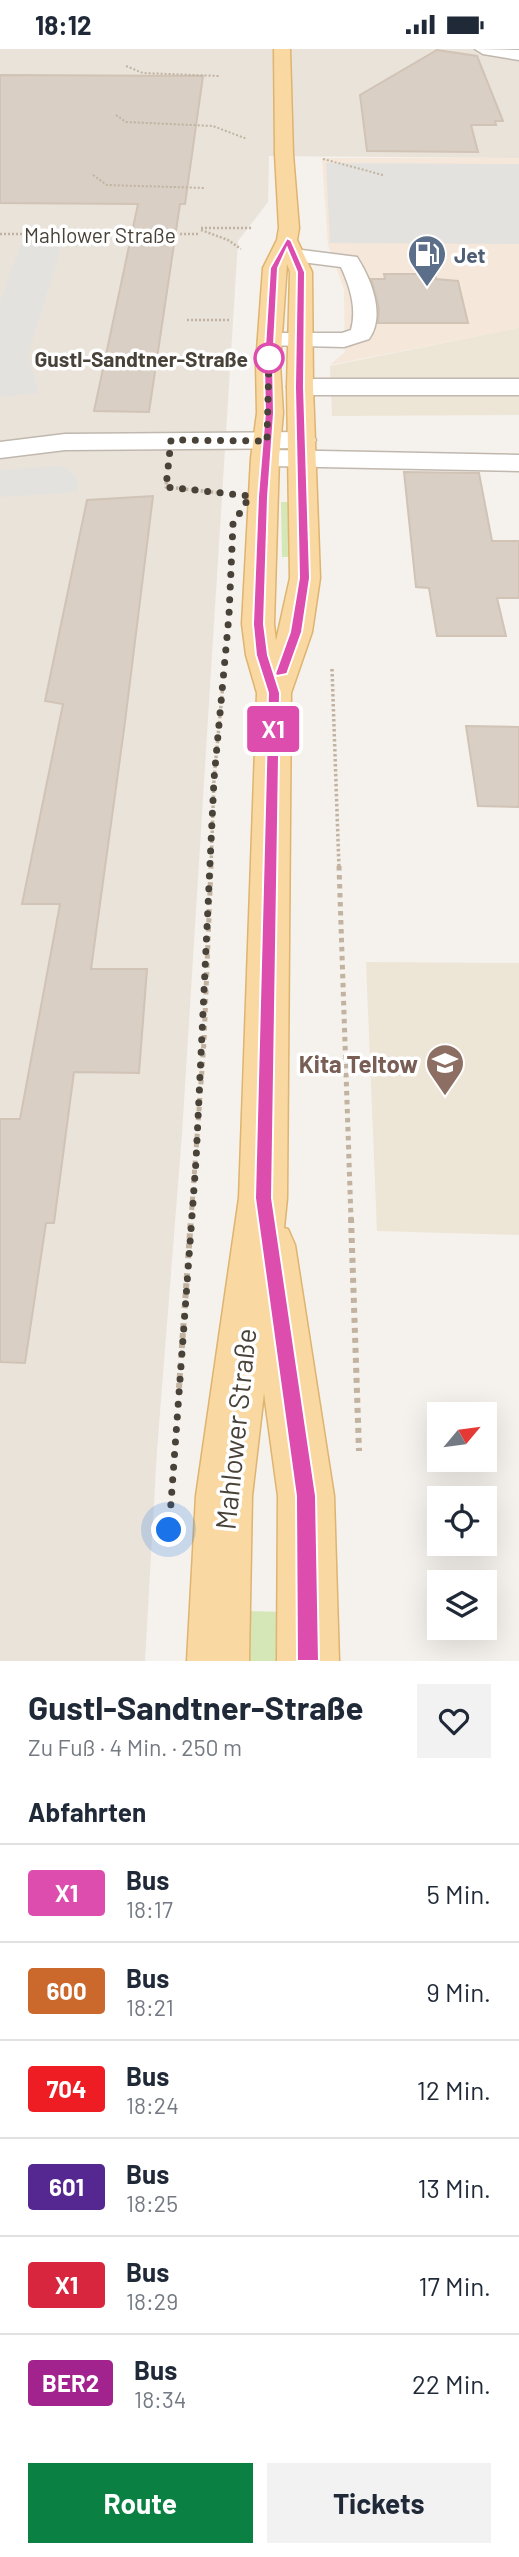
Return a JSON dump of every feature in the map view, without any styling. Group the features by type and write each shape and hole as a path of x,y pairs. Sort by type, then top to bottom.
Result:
{"main road":[{"name":"Mahlower Straße","path":"274,693 296,632 305,578 300,387 301,272 290,248 284,154 282,49"},
{"name":"Mahlower Straße","path":"218,1661 223,1496 264,1198 274,693 262,655 258,624 274,268 290,248"},
{"name":"Mahlower Straße","path":"264,1198 306,1496 308,1661"}],"street":[{"path":"483,49 519,55"},
{"path":"270,340 344,340 361,334 366,323 363,289 349,262 290,248"},
{"path":"300,387 519,387"},
{"path":"0,450 65,442 171,440 266,449 519,463"}],"path":[{"path":"127,66 143,73 219,76"},
{"path":"116,115 126,122 213,126"},
{"path":"321,158 383,175"},
{"path":"93,175 107,185 205,188"},
{"path":"201,227 257,227"},
{"name":"Mahlower Straße","path":"0,235 200,234"},
{"path":"187,320 233,320"},
{"path":"171,440 166,487 224,493"},
{"path":"331,655 359,1458"},
{"path":"179,1392 204,1042 214,779 223,682"}],"shaded area":[{"path":"0,49 519,49 519,158 269,156 268,202 238,241 182,1134 157,1450 145,1661 0,1661"},
{"path":"322,158 519,158 519,328 330,365 345,352 344,289 328,245"},
{"path":"326,163 519,164 519,244 330,243"},
{"path":"21,244 62,244 28,355 39,393 0,397 0,303"},
{"path":"519,328 519,415 332,416 330,366"},
{"path":"63,466 77,477 77,492 0,497 0,470"},
{"name":"Kita Teltow","path":"366,962 519,963 519,1235 377,1231"}],"green space":[{"path":"281,502 295,502 296,557 282,557"},
{"path":"249,1611 287,1612 288,1661 248,1661"}],"building":[{"path":"437,50 477,56 503,121 495,121 496,125 471,125 478,152 367,151 360,95"},
{"path":"0,75 203,76 185,204 180,204 149,412 94,411 138,204 0,203"},
{"path":"384,274 435,274 436,279 458,281 468,323 378,323 379,308 371,279 385,279"},
{"path":"404,472 479,473 492,541 519,541 519,598 497,598 506,636 437,636 429,588 416,587"},
{"path":"153,496 91,969 147,969 139,1073 74,1072 54,1223 46,1223 25,1363 0,1362 0,1119 20,1119 60,904 22,904 63,704 45,701 87,500"},
{"path":"466,726 519,727 519,807 478,806"}],"bus line":[{"name":"X1","path":"281,674 296,632 305,578 300,387 301,272 287,240 274,268 268,364 270,413 265,458 258,624 262,655 274,693 264,1198 306,1496 308,1661"}],"place":[{"name":"Jet","path":"427,288"},
{"name":"Gustl-Sandtner-Straße","path":"269,358"},
{"name":"Kita Teltow","path":"445,1097"}],"route":[{"path":"169,1530 204,1042 214,779 229,615 233,524 250,496 166,487 171,440 267,441 270,413 269,358"}]}
